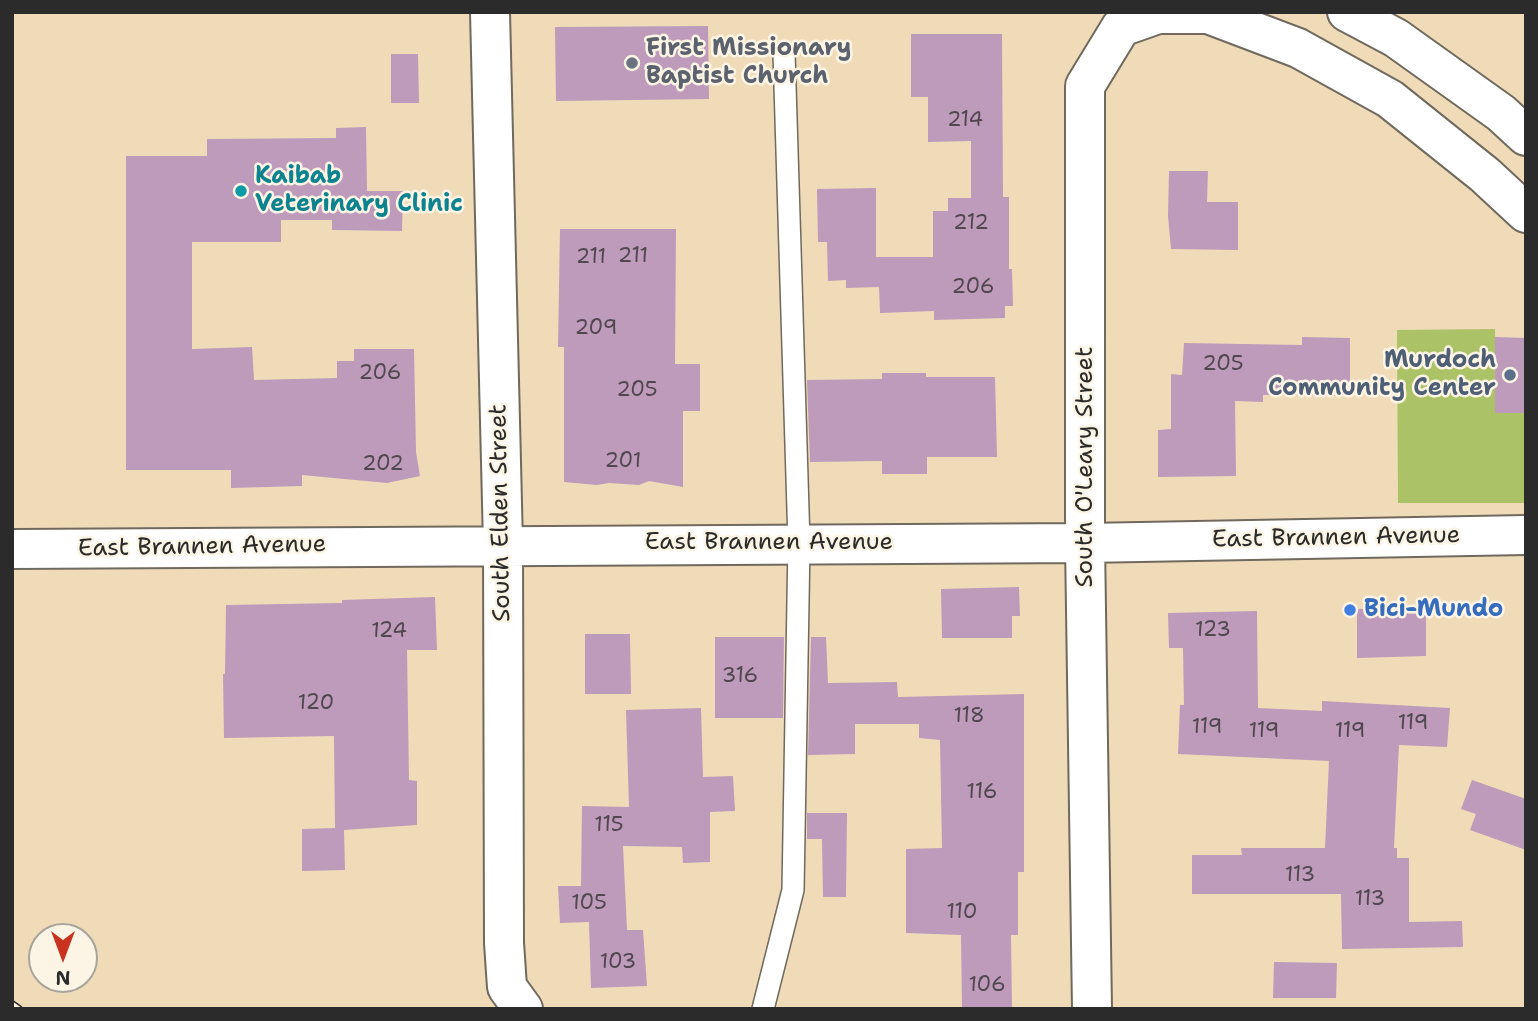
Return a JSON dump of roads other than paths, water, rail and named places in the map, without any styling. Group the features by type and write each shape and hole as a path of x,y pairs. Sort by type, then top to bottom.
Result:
{"street":[{"name":"South Elden Street","path":"490,12 503,544 504,943 507,987 523,1009"},
{"path":"1347,12 1396,38 1501,113 1526,136"},
{"path":"1207,13 1298,48 1390,99 1485,175 1526,213"},
{"name":"South O'Leary Street","path":"1092,1009 1085,543 1085,86 1121,27 1158,14 1207,13"},
{"name":"East Brannen Avenue","path":"12,549 503,544 1085,543 1526,535"}],"lane":[{"path":"763,1009 793,890 799,543 784,53"}],"railway":[{"path":"12,1004 19,1009"}],"place":[{"name":"First Missionary Baptist Church","path":"632,63"},
{"name":"Kaibab Veterinary Clinic","path":"241,191"},
{"name":"Murdoch Community Center","path":"1510,375"},
{"name":"Bici-Mundo","path":"1350,610"}]}
